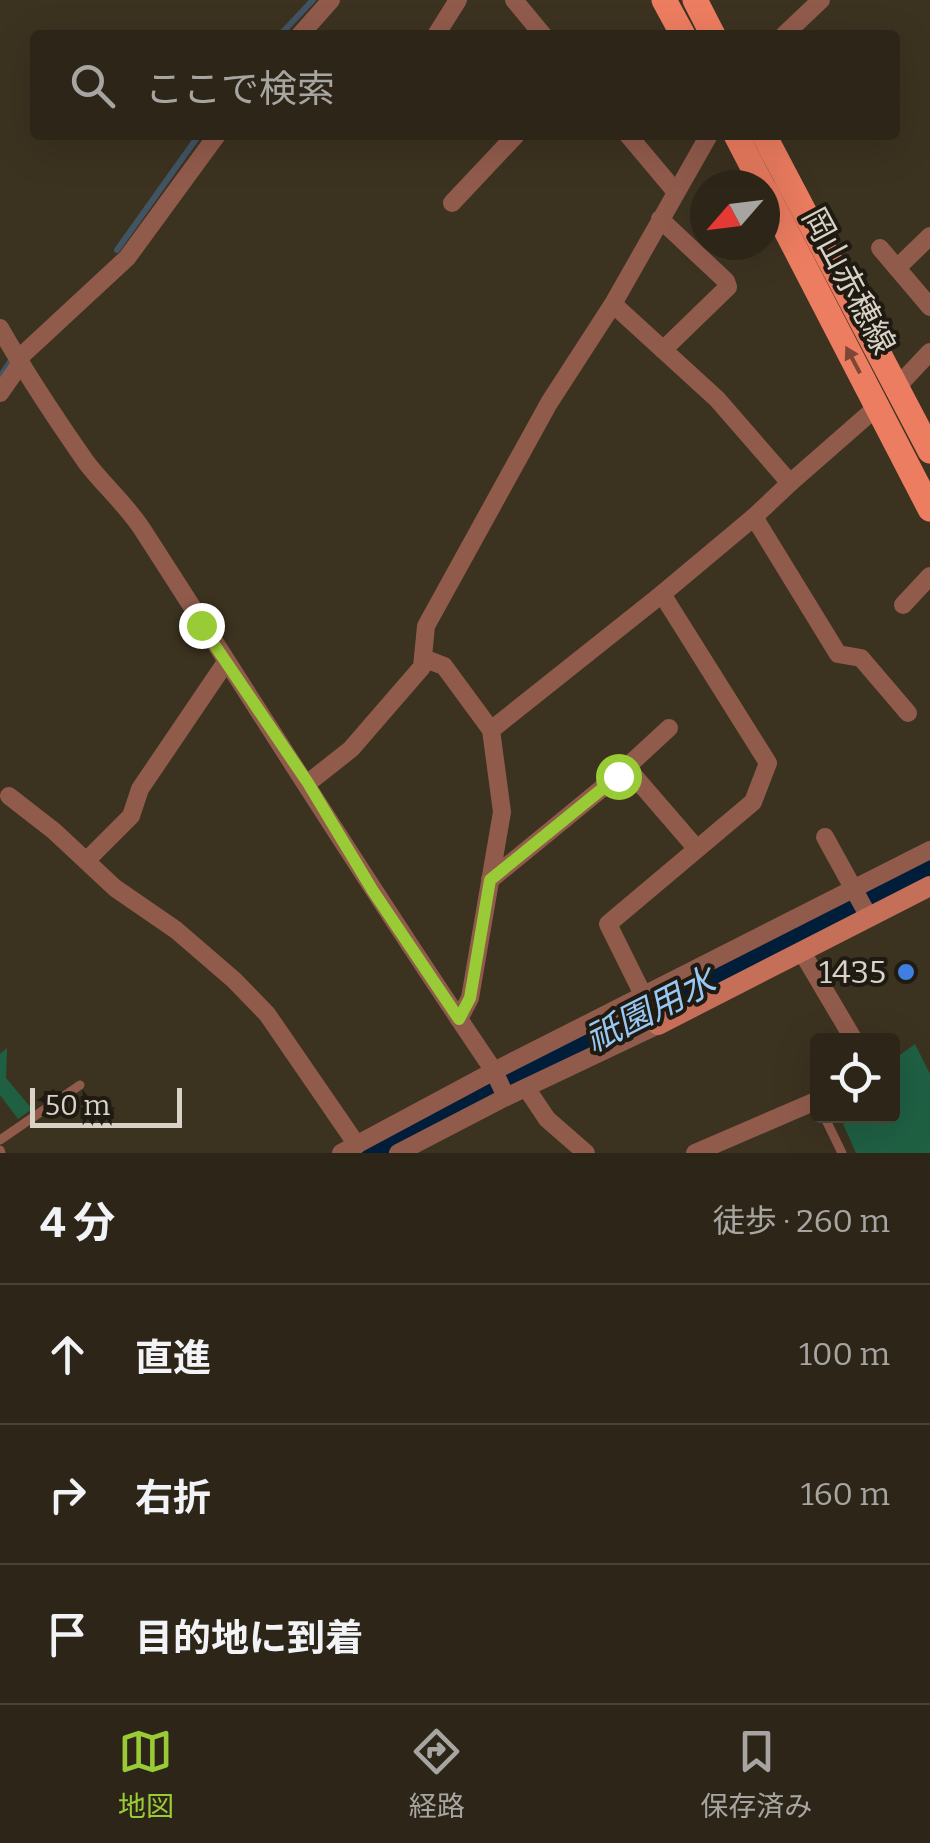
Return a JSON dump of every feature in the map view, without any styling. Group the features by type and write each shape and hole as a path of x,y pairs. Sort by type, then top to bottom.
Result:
{"main road":[{"path":"664,0 680,30"},
{"path":"695,0 710,30"},
{"name":"岡山赤穂線","path":"739,140 754,170"},
{"name":"岡山赤穂線","path":"766,140 887,397 930,509"},
{"name":"岡山赤穂線","path":"780,215 887,397 930,452"}],"street":[{"path":"304,30 331,0"},
{"path":"439,30 458,0"},
{"path":"514,0 539,30"},
{"path":"789,30 821,0"},
{"path":"0,393 13,359 127,258 213,140"},
{"path":"452,203 511,140"},
{"path":"632,140 675,191"},
{"path":"308,783 351,748 422,666 426,626 549,403 613,304 706,140"},
{"path":"660,219 728,287 663,350"},
{"path":"898,268 930,236"},
{"path":"880,248 930,307"},
{"path":"613,304 717,399 790,483"},
{"path":"0,328 13,359 88,463 142,527 500,1084"},
{"path":"492,730 754,517 887,397 930,352"},
{"path":"754,517 838,654 862,658 908,713"},
{"path":"902,605 930,576"},
{"path":"657,1023 608,924 753,802 768,764 662,594"},
{"path":"423,658 444,666 492,730 502,812 470,998 459,1019"},
{"path":"87,860 131,816 140,789 226,662"},
{"path":"490,880 618,776 668,728"},
{"path":"618,776 634,776 698,849"},
{"path":"9,796 87,860 114,888 176,930 267,1014 349,1149 500,1084 526,1089 802,952 930,850"},
{"path":"825,837 861,902"},
{"path":"398,1153 500,1084 645,999 861,902 930,886"},
{"path":"802,952 850,1033"},
{"path":"526,1089 547,1119 586,1153"},
{"path":"695,1153 810,1103"}],"lane":[{"path":"0,1140 80,1085"},
{"path":"827,1123 842,1153"}],"green space":[{"path":"915,1044 930,1074 930,1153 856,1153 843,1124 900,1123 900,1055"},
{"path":"7,1048 6,1078 32,1109 18,1119 0,1095 0,1054"}],"waterway":[{"path":"285,30 313,0"},
{"path":"117,250 195,140"},
{"path":"0,377 10,362"},
{"name":"祇園用水","path":"370,1153 930,866"}],"place":[{"name":"1435","path":"906,972"}],"route":[{"path":"201,625 459,1019 470,998 490,880 618,776"}]}
